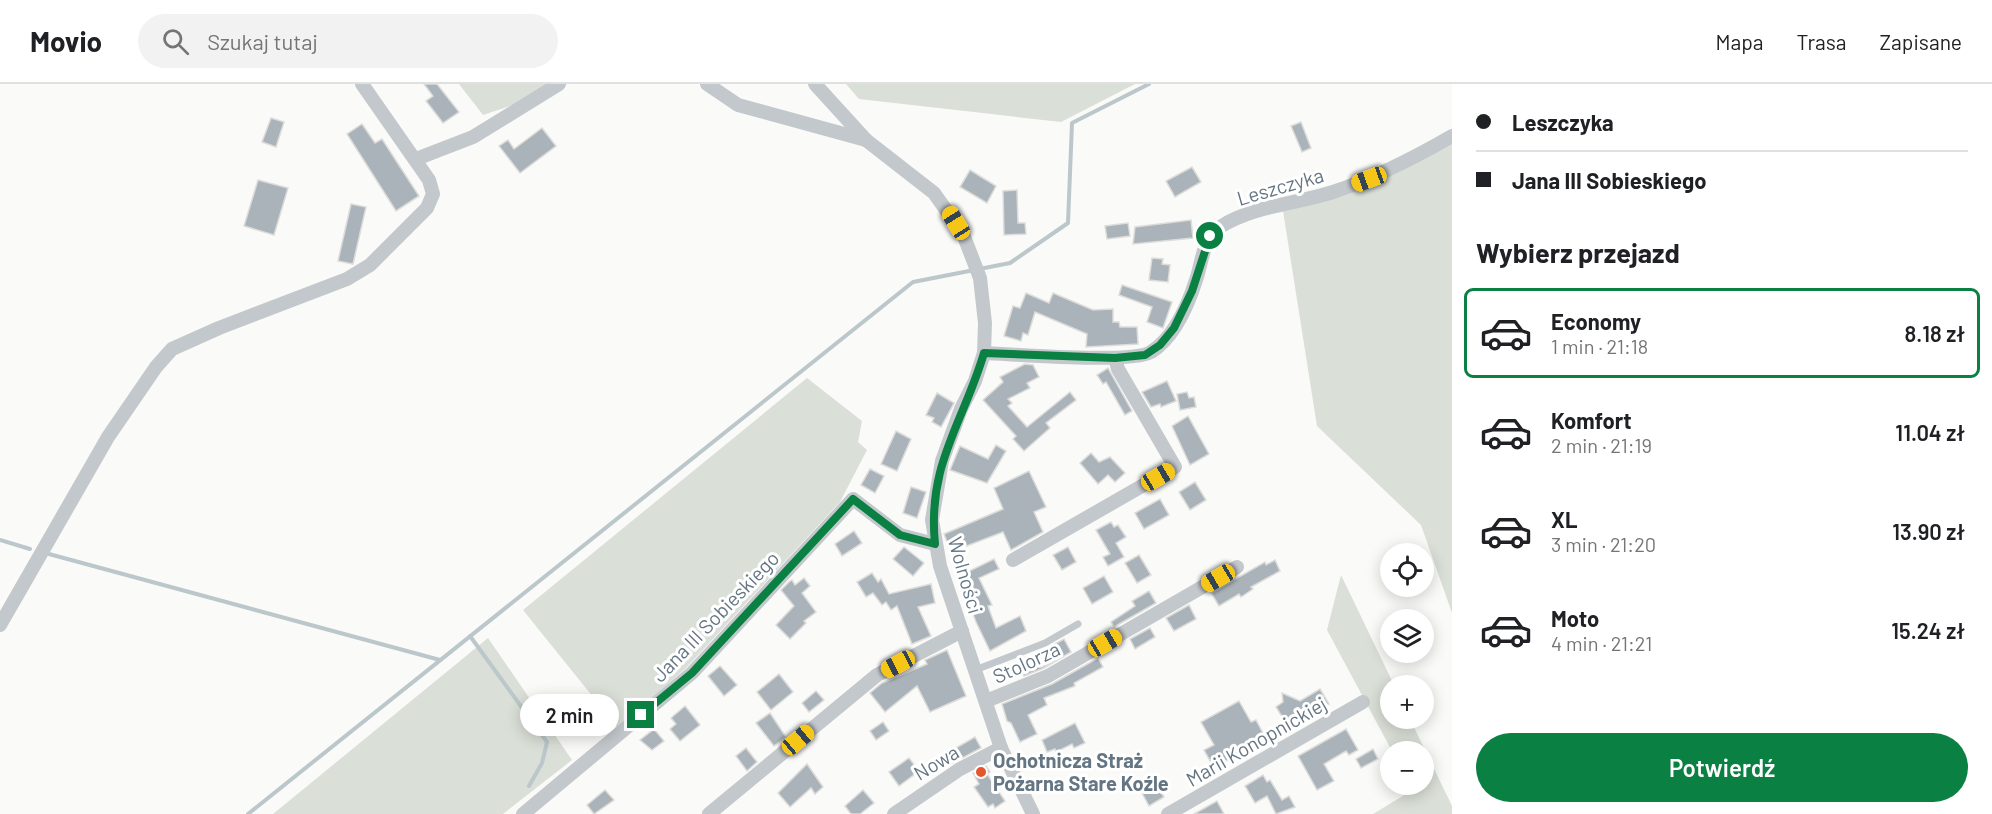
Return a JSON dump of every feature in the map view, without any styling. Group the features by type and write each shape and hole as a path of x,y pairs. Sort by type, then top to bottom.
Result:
{"street":[{"path":"0,625 108,437 156,367 172,349 347,279 370,265 427,208 433,194 429,180 362,84"},
{"path":"416,159 473,137 559,84"},
{"path":"707,84 738,105 866,140"},
{"name":"Wolności","path":"815,84 866,140 934,193 963,234 980,278 985,322 984,353 942,462 933,512 935,544 1001,748 1033,814"},
{"name":"Leszczyka","path":"984,353 1115,358 1145,355 1168,336 1192,291 1206,246 1217,228 1255,213 1332,192 1369,179 1452,136"},
{"path":"1013,560 1175,467 1118,369 1115,358"},
{"name":"Jana III Sobieskiego","path":"523,814 692,673 853,499 900,535 935,544"},
{"name":"Stolorza","path":"986,701 1048,676 1237,567"},
{"path":"710,814 877,675 962,631"},
{"name":"Marii Konopnickiej","path":"1168,814 1363,702"},
{"name":"Nowa","path":"894,814 960,770 1001,748"}],"lane":[{"path":"975,670 1045,643 1078,624"}],"shaded area":[{"path":"459,84 547,84 516,104 483,115"},
{"path":"846,84 1135,84 1061,122 859,99"},
{"path":"1452,141 1452,613 1434,562 1434,543 1427,543 1421,525 1317,426 1283,211 1348,191"},
{"path":"807,378 862,421 858,442 867,450 840,502 686,668 618,728 523,610"},
{"path":"1341,575 1380,656 1380,663 1383,663 1389,675 1380,675 1380,729 1327,630"},
{"path":"488,638 572,760 503,814 273,814"},
{"path":"1380,729 1415,729 1421,741 1387,741"},
{"path":"1434,769 1452,806 1452,814 1373,814 1404,795 1434,795"}],"building":[{"path":"424,84 437,84 459,112 443,123 426,101 433,96"},
{"path":"271,118 284,122 276,147 262,142"},
{"path":"1301,122 1311,148 1302,152 1291,126"},
{"path":"362,124 375,143 382,139 419,196 396,211 347,134"},
{"path":"542,128 556,146 520,173 499,146 508,140 514,149"},
{"path":"1192,167 1201,182 1175,197 1166,181"},
{"path":"970,170 996,186 987,203 960,187"},
{"path":"258,180 288,188 274,235 244,226"},
{"path":"1017,190 1018,223 1025,223 1026,234 1004,235 1003,191"},
{"path":"351,204 366,207 353,264 338,261"},
{"path":"1191,220 1193,238 1133,244 1135,227"},
{"path":"1128,223 1130,236 1107,239 1105,226"},
{"path":"1152,258 1163,259 1162,264 1170,265 1168,282 1149,280"},
{"path":"1122,285 1172,302 1163,328 1147,322 1152,307 1119,295"},
{"path":"1026,293 1049,303 1053,293 1093,310 1113,309 1113,322 1119,322 1120,327 1137,327 1138,344 1086,347 1087,334 1035,312 1028,335 1023,333 1021,341 1004,336 1013,306 1020,308"},
{"path":"1025,364 1033,365 1039,377 1027,383 1030,388 1008,399 1012,403 1008,406 1027,427 1070,392 1076,400 1046,423 1050,428 1024,451 1013,439 1016,436 983,400 1003,382 1000,377"},
{"path":"1108,368 1132,411 1125,415 1106,382 1103,384 1097,375"},
{"path":"1167,381 1176,401 1161,407 1160,404 1151,407 1142,392"},
{"path":"1187,392 1189,398 1194,397 1196,407 1180,410 1177,394"},
{"path":"937,393 954,403 941,427 932,422 934,418 926,415"},
{"path":"1188,416 1209,454 1190,465 1172,426"},
{"path":"896,431 911,439 897,471 881,464"},
{"path":"996,445 1006,451 987,483 950,470 960,446 988,459"},
{"path":"1091,453 1099,462 1110,457 1125,473 1115,482 1108,475 1098,484 1080,463"},
{"path":"870,469 884,476 875,493 861,485"},
{"path":"1029,471 1046,507 1034,512 1043,532 1011,550 1003,532 951,552 944,534 1003,509 994,488"},
{"path":"1195,482 1206,500 1190,510 1179,492"},
{"path":"911,487 926,492 917,518 903,513"},
{"path":"1160,499 1169,515 1144,529 1135,513"},
{"path":"1111,522 1114,527 1118,525 1126,537 1116,543 1124,557 1108,566 1103,557 1110,554 1096,530"},
{"path":"854,531 862,543 842,556 835,544"},
{"path":"904,547 924,563 913,576 893,559"},
{"path":"1068,547 1076,562 1062,570 1053,555"},
{"path":"1139,555 1151,575 1137,583 1125,563"},
{"path":"994,559 999,569 979,578 992,605 988,606 996,628 1020,616 1026,631 990,651 976,622 970,606 972,605 959,576"},
{"path":"1275,560 1280,571 1251,587 1253,589 1241,597 1239,594 1219,606 1211,593 1265,562 1266,565"},
{"path":"872,573 878,582 881,579 889,594 931,584 935,603 918,607 931,636 912,644 897,606 891,610 886,602 882,605 873,593 866,597 857,582"},
{"path":"1104,576 1113,592 1092,604 1083,588"},
{"path":"804,578 810,586 802,593 816,612 804,621 806,623 790,639 776,625 794,606 781,590 792,580 795,585"},
{"path":"1149,591 1156,603 1114,627 1111,622 1135,606 1132,601"},
{"path":"1189,605 1196,619 1174,631 1166,618"},
{"path":"1150,628 1155,637 1135,649 1130,639"},
{"path":"1064,639 1071,652 1044,668 1024,676 1018,664 1037,655 1042,667 1061,657 1053,645"},
{"path":"947,650 966,696 930,712 917,686 885,712 870,693 882,683 927,664 925,660"},
{"path":"1098,658 1103,667 1074,683 1075,686 1044,698 1047,705 1028,715 1037,734 1020,742 1011,723 1007,721 1002,704 1052,684"},
{"path":"720,666 737,685 724,696 708,676"},
{"path":"779,674 793,692 771,710 757,692"},
{"path":"1320,689 1329,704 1292,724 1290,720 1286,723 1276,707 1283,702 1282,693 1300,701"},
{"path":"816,691 824,700 809,712 802,703"},
{"path":"1239,701 1251,722 1256,720 1266,739 1214,768 1204,750 1214,745 1201,722"},
{"path":"685,706 700,725 680,741 670,729 676,724 671,718"},
{"path":"770,713 786,737 774,746 756,723"},
{"path":"883,722 889,731 876,740 870,731"},
{"path":"1075,723 1085,743 1074,748 1072,744 1056,752 1055,749 1047,752 1042,740"},
{"path":"654,729 664,741 652,750 640,740"},
{"path":"1346,729 1358,750 1349,755 1346,751 1324,764 1334,781 1317,790 1298,756"},
{"path":"975,737 981,748 953,763 947,753"},
{"path":"746,748 757,762 747,771 736,756"},
{"path":"1373,749 1378,759 1361,768 1356,759"},
{"path":"909,758 919,771 899,786 889,772"},
{"path":"807,764 823,787 815,794 811,788 790,807 778,793"},
{"path":"986,766 990,772 987,774 1005,801 995,808 993,804 988,807 974,787 979,784 973,773"},
{"path":"1263,775 1267,782 1270,780 1282,800 1289,796 1295,807 1276,814 1267,796 1255,803 1245,786"},
{"path":"1155,782 1164,797 1149,806 1141,791"},
{"path":"605,790 614,800 594,814 587,805"},
{"path":"863,790 874,803 860,814 851,814 845,806"},
{"path":"1217,801 1224,814 1194,814"}],"waterway":[{"path":"248,814 913,282 1010,263 1068,223 1072,123 1149,84"},
{"path":"0,540 30,549"},
{"path":"49,554 440,660"},
{"path":"470,636 547,742 542,763 529,786"}],"place":[{"name":"Ochotnicza Straż Pożarna Stare Koźle","path":"981,772"}],"route":[{"path":"641,715 692,673 853,499 900,535 935,544 932,520 934,495 942,462 950,436 975,381 984,353 1115,358 1145,355 1160,345 1174,328 1192,291 1210,236"}]}
